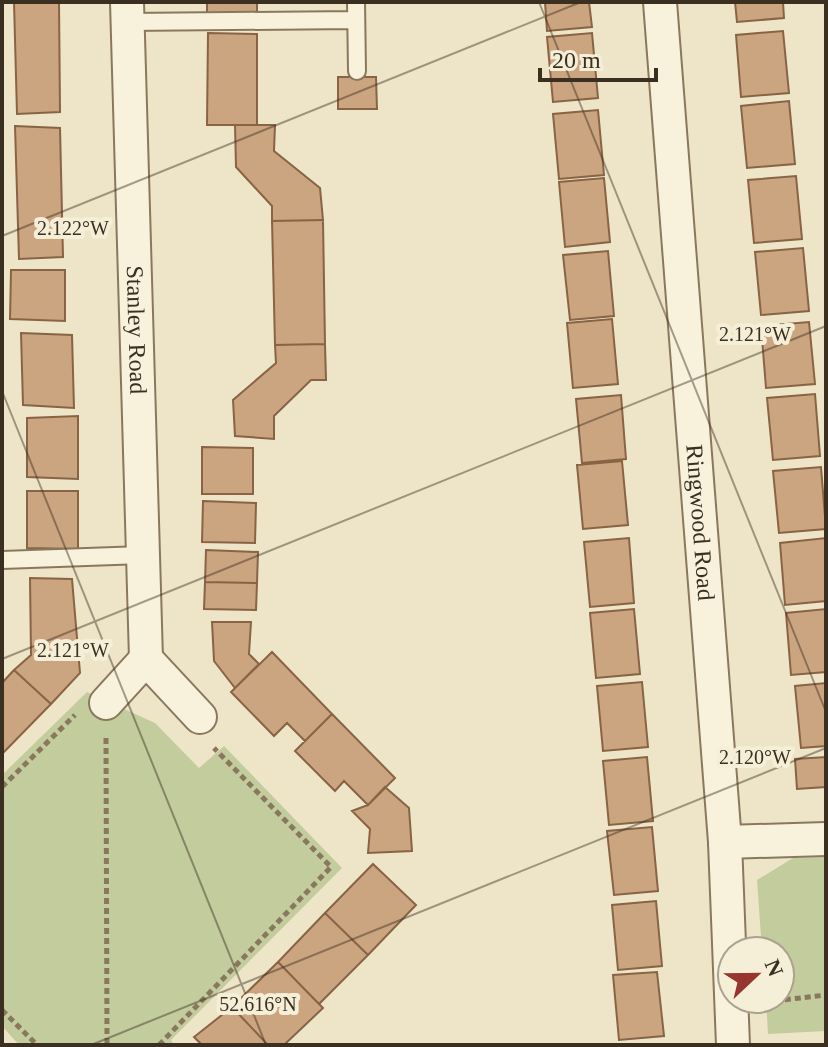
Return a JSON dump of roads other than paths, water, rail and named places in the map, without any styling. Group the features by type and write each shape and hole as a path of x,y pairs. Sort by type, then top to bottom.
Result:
{"street":[{"name":"Ringwood Road","path":"660,2 725,842 733,1045"},
{"name":"Stanley Road","path":"128,12 146,659"},
{"path":"106,703 146,659 200,717"},
{"path":"725,842 826,839"}],"lane":[{"path":"356,2 357,71"},
{"path":"128,12 355,20"},
{"path":"2,560 143,555"}]}
